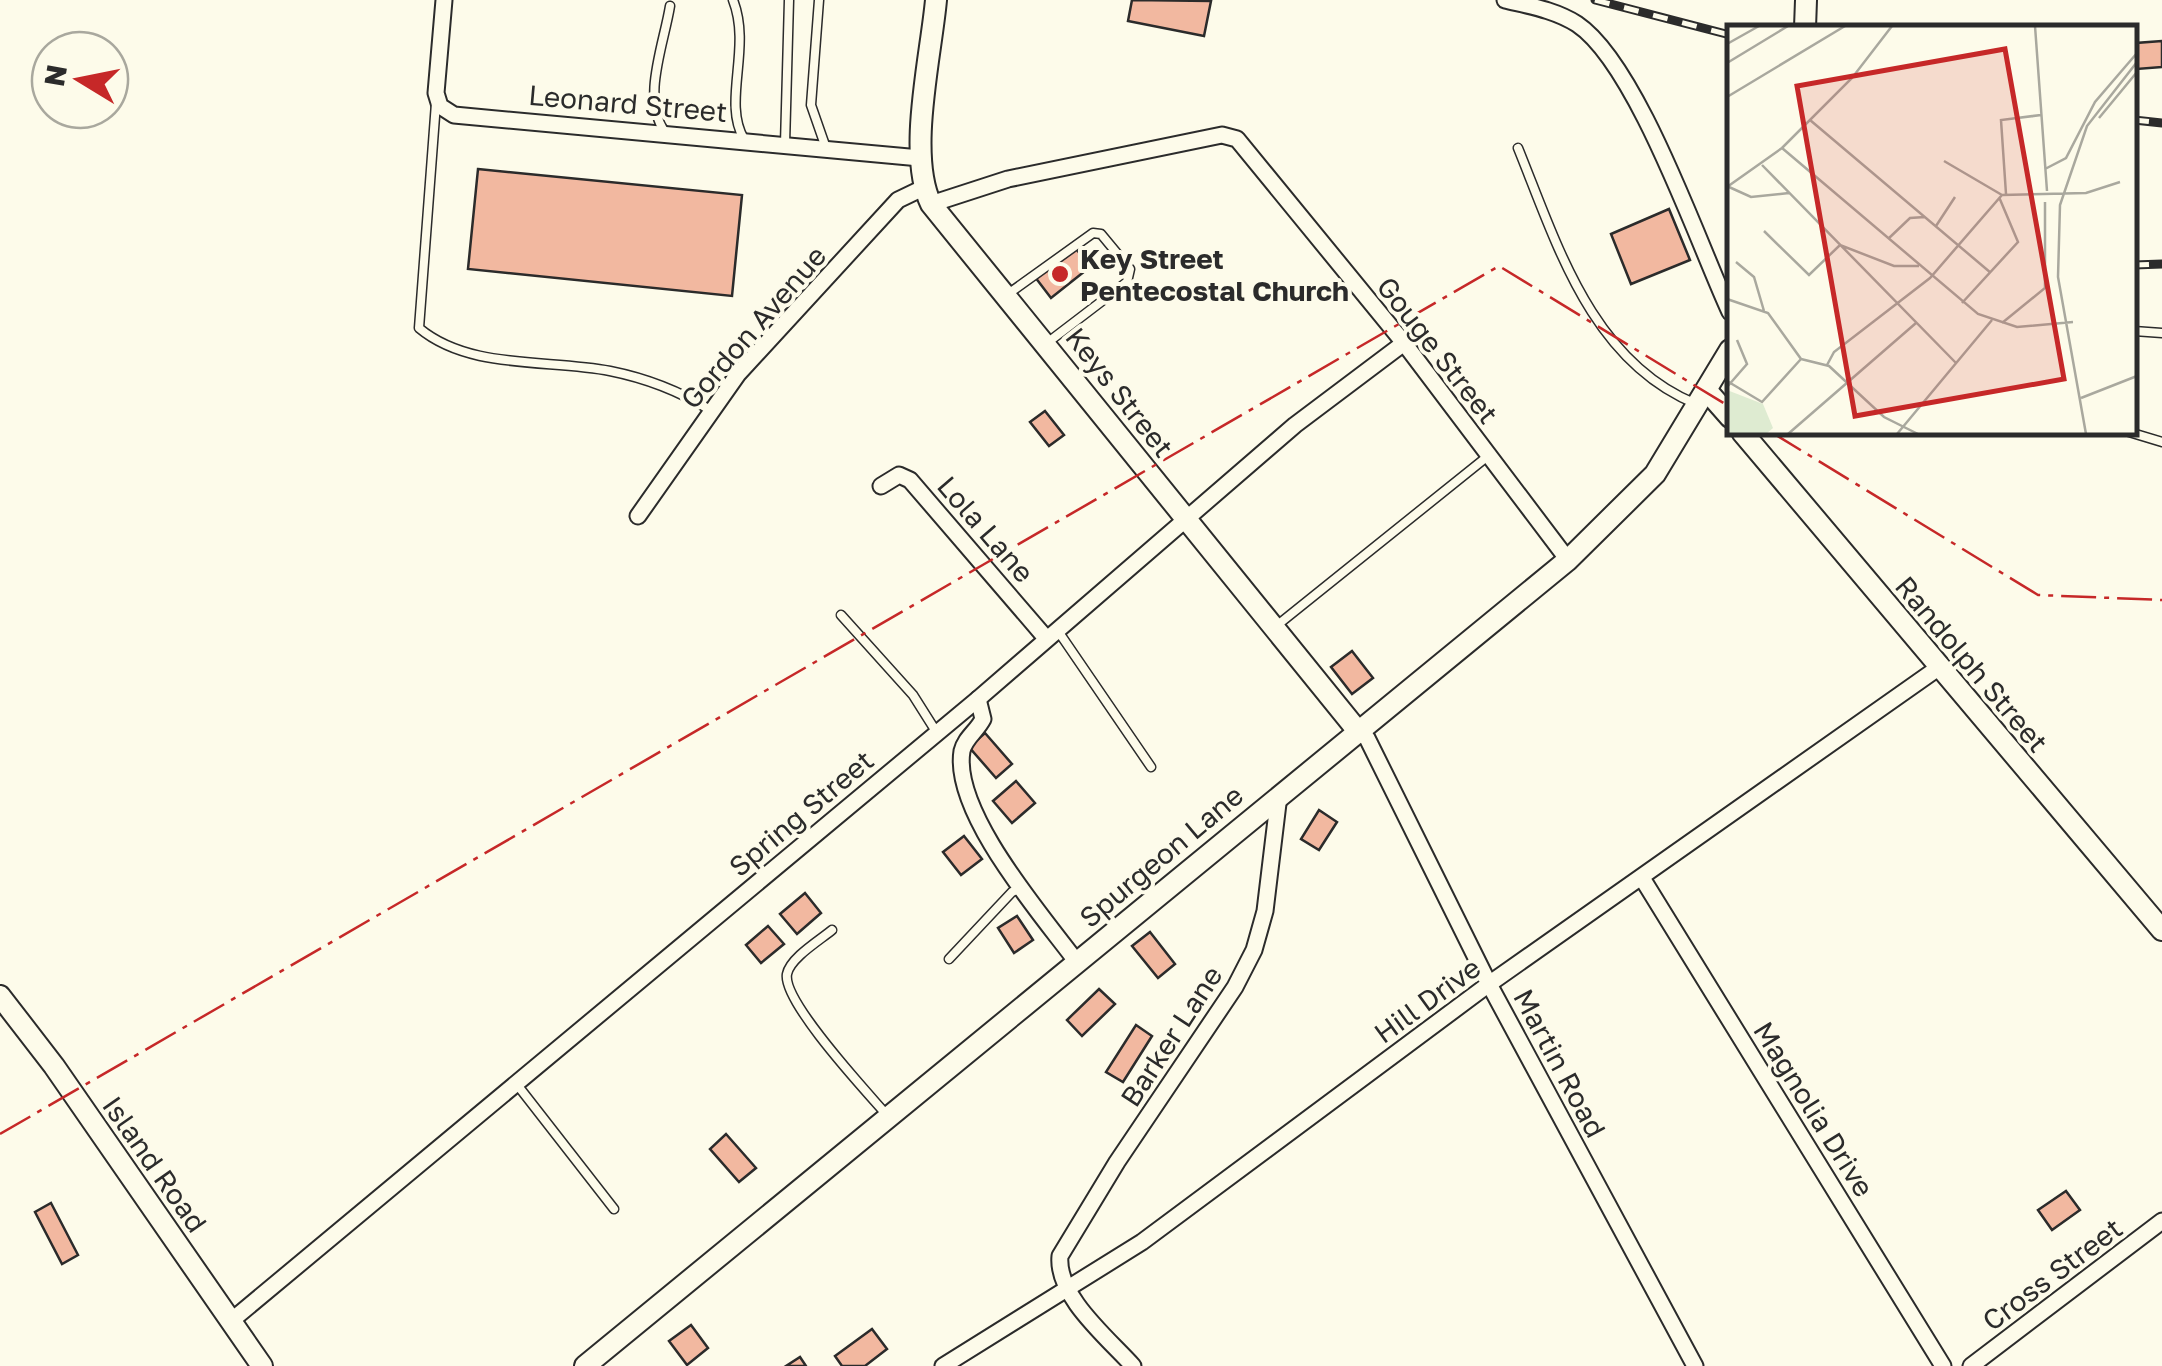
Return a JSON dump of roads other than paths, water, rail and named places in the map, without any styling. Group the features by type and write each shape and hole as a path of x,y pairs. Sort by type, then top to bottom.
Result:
{"street":[{"path":"437,99 444,0"},
{"path":"927,196 920,158 936,0"},
{"path":"1505,0 1572,21 1614,64 1640,106 1727,305"},
{"path":"1805,25 1806,0"},
{"name":"Leonard Street","path":"437,99 454,114 920,158"},
{"name":"Gouge Street","path":"927,196 1228,135 1237,139 1404,344 1568,560"},
{"name":"Gordon Avenue","path":"638,516 710,410 892,206 906,194 927,196"},
{"name":"Keys Street","path":"927,196 1272,630 1357,730"},
{"name":"Spring Street","path":"231,1321 978,699 1294,426 1404,344"},
{"name":"Spurgeon Lane","path":"585,1366 1568,560 1655,474 1727,356"},
{"path":"1704,398 1727,415"},
{"name":"Randolph Street","path":"1744,435 2162,930"},
{"name":"Lola Lane","path":"881,486 898,475 906,476 1051,632"},
{"name":"Hill Drive","path":"943,1366 1065,1286 1082,1282 1142,1242 1489,984 1938,668"},
{"path":"978,699 983,719 964,744 961,756 968,798 1021,888 1076,961"},
{"name":"Martin Road","path":"1357,730 1368,738 1489,984 1695,1366"},
{"name":"Barker Lane","path":"1065,1286 1059,1270 1060,1256 1076,1227 1235,987 1254,950 1266,910 1279,794"},
{"name":"Magnolia Drive","path":"1642,878 1943,1366"},
{"name":"Island Road","path":"0,996 54,1066 262,1366"},
{"name":"Cross Street","path":"1971,1366 2162,1221"},
{"path":"1065,1286 1133,1366"}],"lane":[{"path":"733,0 743,40 735,114 744,139"},
{"path":"785,144 789,0"},
{"path":"819,0 811,105 826,148"},
{"path":"665,132 656,119 652,102 670,6"},
{"path":"437,99 418,328 441,346 612,371 685,395 710,410"},
{"path":"1518,148 1564,262 1607,338 1644,374 1676,396 1704,398"},
{"path":"1008,294 1093,232 1101,234 1130,269 1127,282 1047,343"},
{"path":"2137,331 2162,334"},
{"path":"2137,434 2162,442"},
{"path":"1272,630 1488,456"},
{"path":"840,615 904,684 937,733"},
{"path":"1051,632 1151,767"},
{"path":"950,959 1021,888"},
{"path":"832,930 790,966 787,982 806,1020 888,1118"},
{"path":"514,1082 614,1209"}],"railway":[{"path":"1595,0 1727,34"},
{"path":"2137,120 2162,123"},
{"path":"2137,265 2162,264"}],"place":[{"name":"Key Street Pentecostal Church","path":"1060,274"}]}
